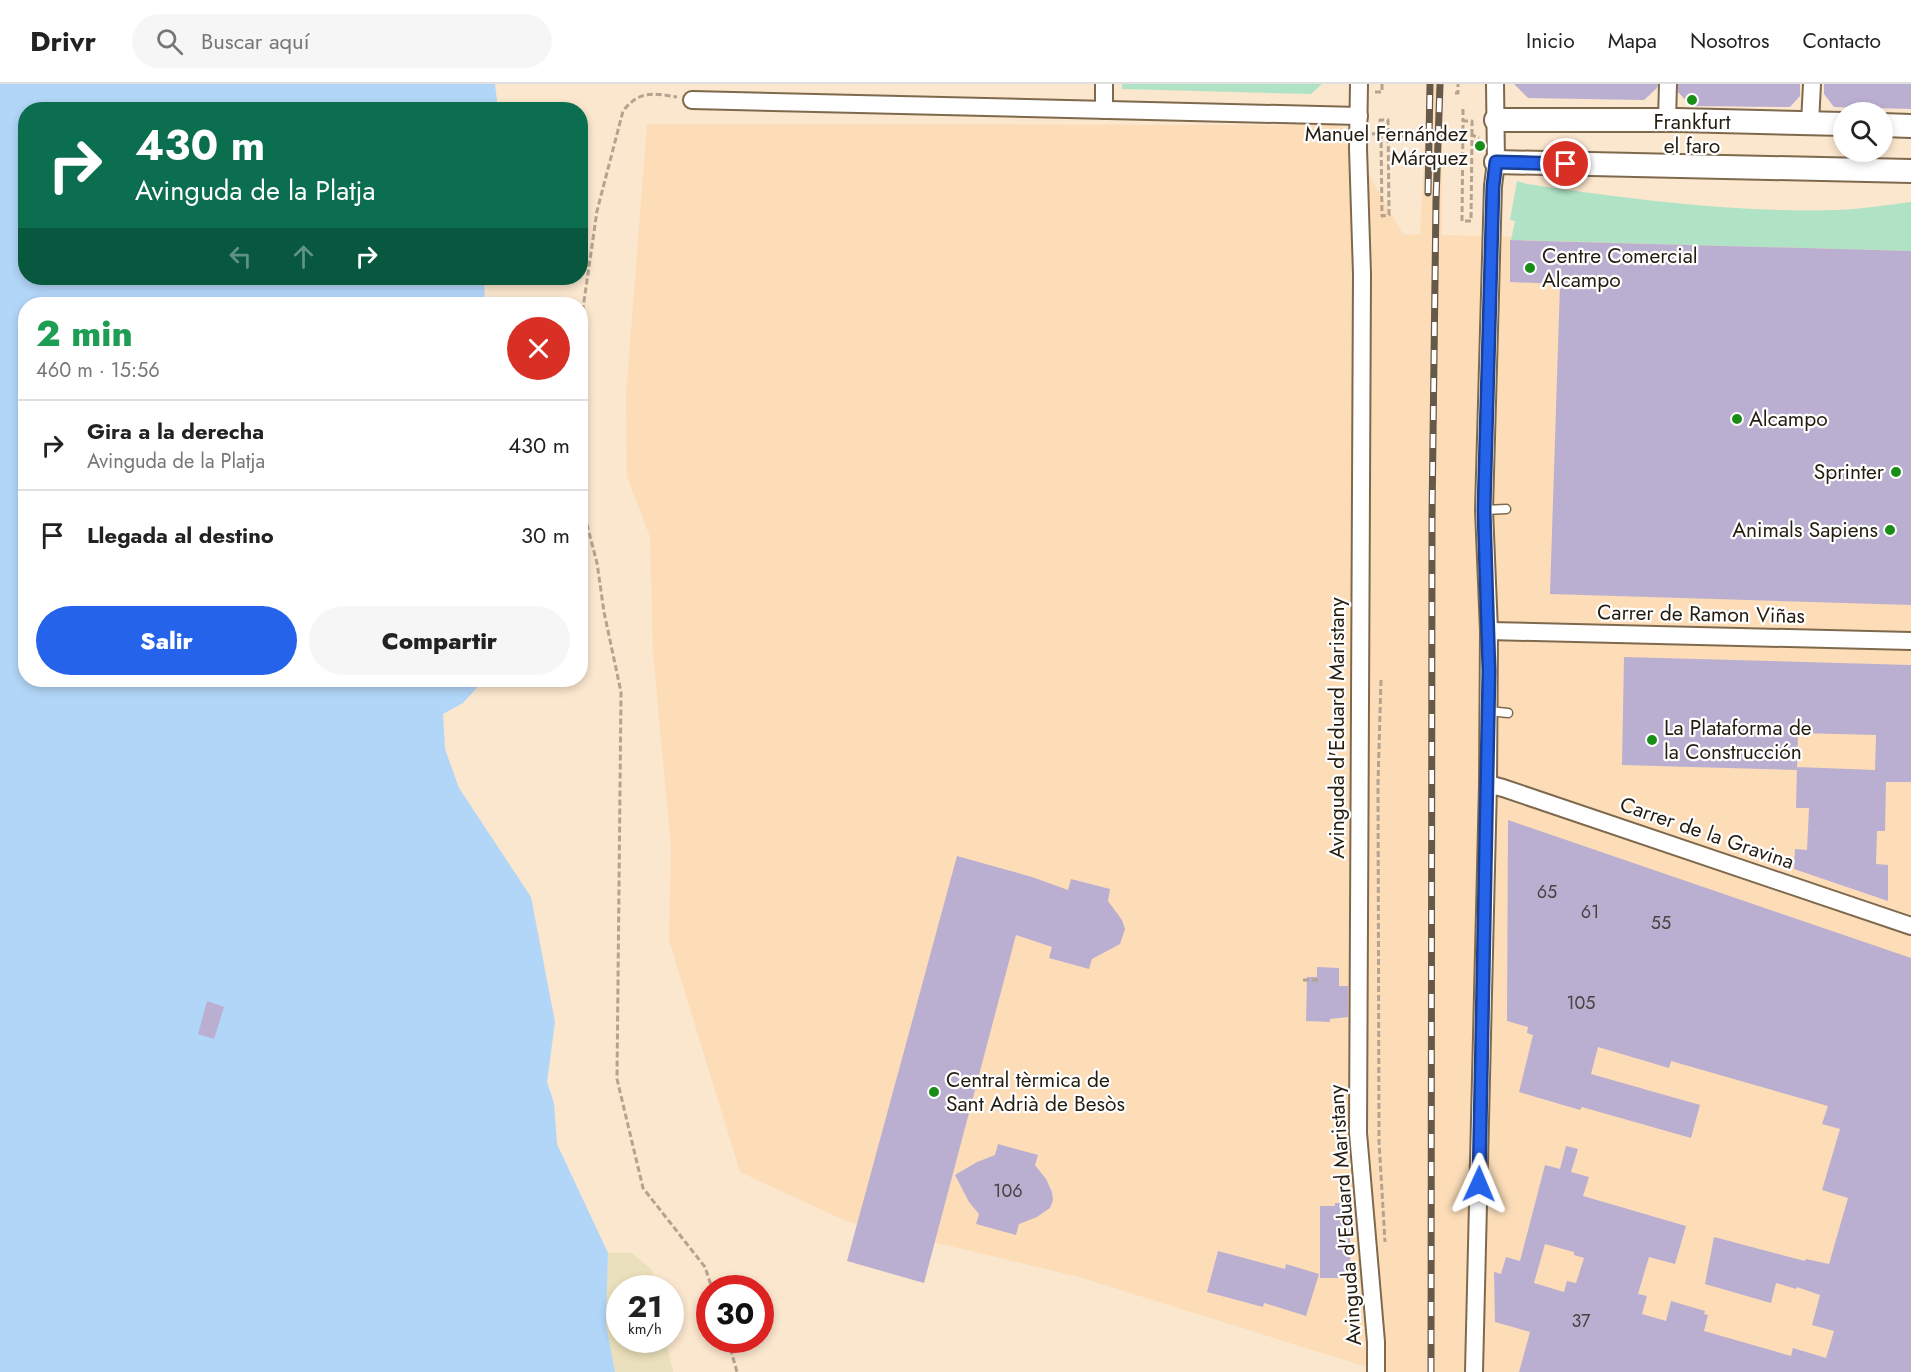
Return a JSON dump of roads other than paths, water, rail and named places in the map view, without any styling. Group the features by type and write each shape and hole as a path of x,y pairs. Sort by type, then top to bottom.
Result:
{"street":[{"path":"1104,84 1104,110"},
{"name":"Avinguda d'Eduard Maristany","path":"1359,84 1362,286 1358,1133 1376,1342 1376,1372"},
{"path":"1474,1372 1488,784 1489,631 1484,510 1493,186 1496,162 1495,84"},
{"path":"1667,120 1668,84"},
{"path":"1810,123 1812,84"},
{"path":"692,100 1359,116"},
{"path":"1496,120 1667,120 1833,124"},
{"path":"1893,125 1911,126"},
{"path":"1496,162 1911,171"},
{"name":"Carrer de Ramon Viñas","path":"1489,631 1911,641"},
{"name":"Carrer de la Gravina","path":"1488,784 1911,926"}],"lane":[{"path":"1484,510 1506,509"},
{"path":"1489,711 1508,712"}],"water":[{"path":"0,84 495,84 497,102 18,102 18,285 484,285 485,297 18,297 18,687 478,687 463,703 443,714 445,749 459,788 531,897 555,1022 547,1082 554,1103 557,1144 608,1253 606,1353 611,1353 615,1372 0,1372"}],"railway":[{"path":"1428,193 1430,84"},
{"path":"1431,1372 1432,517 1436,201 1440,84"}],"place":[{"name":"Frankfurt el faro","path":"1692,100"},
{"name":"Manuel Fernández Márquez","path":"1480,146"},
{"name":"Centre Comercial Alcampo","path":"1530,268"},
{"name":"Alcampo","path":"1737,419"},
{"name":"Sprinter","path":"1896,472"},
{"name":"Animals Sapiens","path":"1890,530"},
{"name":"La Plataforma de la Construcción","path":"1652,740"},
{"name":"Central tèrmica de Sant Adrià de Besòs","path":"934,1092"}]}
